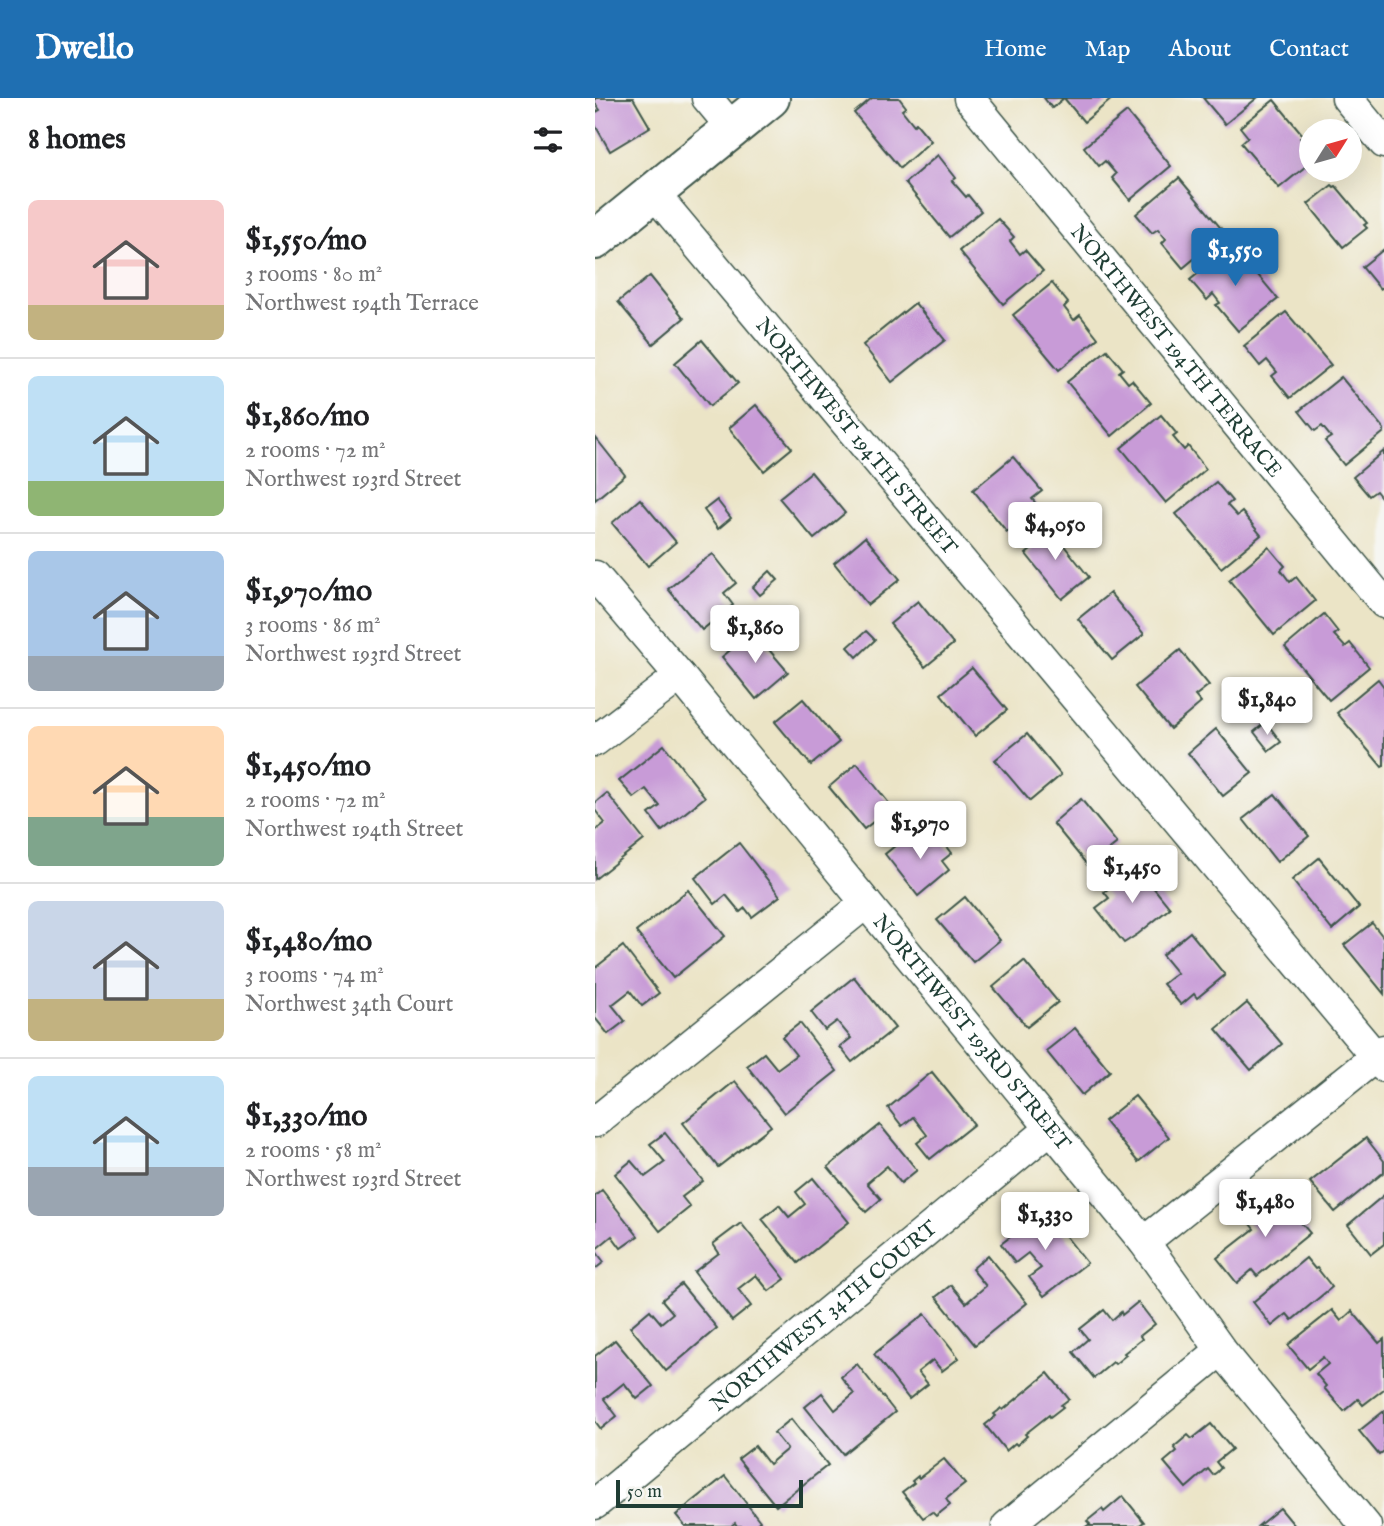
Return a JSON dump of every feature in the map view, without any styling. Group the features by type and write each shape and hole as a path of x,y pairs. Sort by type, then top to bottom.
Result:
{"main road":[{"path":"595,240 770,98"}],"street":[{"path":"707,98 732,128"},
{"name":"NORTHWEST 194TH TERRACE","path":"969,98 1384,603"},
{"path":"1347,98 1384,143"},
{"name":"NORTHWEST 194TH STREET","path":"653,192 1381,1058"},
{"name":"NORTHWEST 193RD STREET","path":"595,576 1144,1242 1221,1350 1366,1526"},
{"path":"595,741 680,676"},
{"path":"595,1122 866,903"},
{"path":"1144,1242 1381,1058"},
{"name":"NORTHWEST 34TH COURT","path":"595,1504 1050,1129"},
{"path":"1007,1526 1221,1350"}],"building":[{"path":"595,98 633,98 650,127 610,151 595,125 595,113 600,110"},
{"path":"872,98 899,98 906,107 902,110 931,141 900,168 854,113"},
{"path":"1044,98 1064,98 1052,108"},
{"path":"1064,98 1113,98 1084,122"},
{"path":"1203,98 1257,98 1225,124"},
{"path":"1274,100 1299,130 1299,172 1279,188 1241,143 1248,137 1240,127"},
{"path":"1127,112 1171,166 1130,200 1112,178 1116,174 1105,161 1099,166 1084,147"},
{"path":"938,155 956,178 952,181 981,211 949,237 905,183"},
{"path":"1179,178 1225,233 1183,268 1162,243 1166,239 1158,229 1152,233 1136,214"},
{"path":"1332,185 1336,186 1367,223 1364,225 1367,228 1343,247 1308,204"},
{"path":"998,219 1014,237 1010,241 1020,254 1025,250 1043,271 1003,304 959,251"},
{"path":"1233,245 1278,299 1238,331 1216,305 1220,303 1213,294 1207,300 1190,280"},
{"path":"1384,249 1384,287 1380,289 1362,267"},
{"path":"650,276 684,318 653,344 618,302"},
{"path":"1052,283 1068,303 1064,307 1074,320 1080,315 1098,338 1059,370 1013,315"},
{"path":"915,303 945,340 892,382 863,345"},
{"path":"1286,312 1331,365 1290,398 1272,376 1277,372 1267,360 1260,366 1244,346"},
{"path":"702,340 738,383 710,406 675,363"},
{"path":"1107,350 1123,369 1119,372 1128,383 1132,380 1151,403 1112,436 1067,382"},
{"path":"1341,377 1384,429 1384,432 1344,465 1325,441 1331,437 1322,426 1315,431 1299,411"},
{"path":"756,405 792,448 764,471 729,428"},
{"path":"1161,415 1177,434 1173,437 1184,450 1188,446 1206,469 1166,503 1121,448"},
{"path":"595,437 625,475 595,500"},
{"path":"1384,451 1384,501 1376,491 1369,496 1353,477"},
{"path":"1013,457 1042,491 1032,499 1038,506 1007,532 973,490"},
{"path":"811,472 845,513 814,539 779,498"},
{"path":"1216,482 1232,501 1227,505 1237,516 1242,512 1261,535 1221,568 1176,514"},
{"path":"640,499 676,542 648,566 612,523"},
{"path":"717,500 731,518 718,529 704,510"},
{"path":"1046,523 1089,577 1062,599 1026,554 1032,549 1025,540"},
{"path":"865,537 900,579 868,605 834,563"},
{"path":"1269,547 1285,566 1281,570 1290,582 1296,577 1315,601 1274,635 1229,580"},
{"path":"713,554 736,583 724,593 733,605 702,630 668,589"},
{"path":"770,571 778,580 760,595 753,587"},
{"path":"1110,593 1144,634 1112,660 1078,619"},
{"path":"918,601 953,644 925,667 890,624"},
{"path":"1324,614 1338,632 1334,635 1345,647 1350,643 1369,667 1329,700 1285,647"},
{"path":"753,631 788,672 756,699 722,657"},
{"path":"866,631 875,640 857,657 848,647"},
{"path":"1180,650 1209,685 1195,696 1201,703 1170,729 1135,687"},
{"path":"972,668 1007,710 975,736 941,694"},
{"path":"1378,679 1384,687 1382,767 1337,713"},
{"path":"803,699 839,742 811,765 775,722"},
{"path":"1266,722 1281,742 1269,751 1254,732"},
{"path":"1216,729 1252,773 1223,796 1188,753"},
{"path":"1027,734 1061,775 1030,801 995,760"},
{"path":"664,745 705,797 662,831 649,814 660,806 646,789 634,798 619,781"},
{"path":"857,763 892,807 864,829 829,787"},
{"path":"607,793 644,840 595,879 595,831 605,823 595,810 595,803"},
{"path":"1275,794 1309,836 1277,862 1243,819"},
{"path":"1081,799 1117,843 1088,866 1053,823"},
{"path":"916,829 927,843 938,835 952,853 942,861 949,870 918,896 885,854"},
{"path":"739,843 780,896 752,917 745,908 740,912 726,895 715,904 695,878"},
{"path":"1319,858 1359,907 1332,930 1292,880"},
{"path":"1136,866 1170,908 1124,943 1096,908 1109,898 1104,892"},
{"path":"688,890 725,936 673,978 636,932"},
{"path":"965,897 1000,940 973,962 937,920"},
{"path":"1372,923 1384,938 1384,994 1344,945"},
{"path":"1190,932 1225,975 1197,998 1194,994 1181,1005 1163,984 1177,973 1162,955"},
{"path":"623,946 659,993 642,1006 630,991 612,1005 625,1021 608,1034 595,1018 595,968"},
{"path":"1024,961 1058,1002 1027,1027 993,987"},
{"path":"854,977 895,1028 852,1062 840,1047 851,1038 837,1021 825,1030 811,1012"},
{"path":"1247,1003 1282,1044 1251,1070 1216,1029"},
{"path":"800,1023 837,1071 784,1113 747,1066 764,1053 777,1069 796,1055 782,1037"},
{"path":"1075,1028 1110,1071 1082,1095 1046,1051"},
{"path":"932,1072 974,1124 930,1159 917,1143 927,1135 913,1117 902,1126 888,1108"},
{"path":"735,1081 771,1126 718,1167 683,1123"},
{"path":"1135,1096 1169,1137 1138,1162 1104,1121"},
{"path":"880,1125 917,1170 901,1183 887,1166 867,1183 881,1199 866,1212 828,1167"},
{"path":"665,1133 703,1181 682,1197 690,1207 660,1231 615,1174 631,1161 645,1177 665,1162 650,1144"},
{"path":"1366,1138 1384,1161 1384,1172 1335,1212 1310,1182"},
{"path":"813,1178 849,1222 798,1263 762,1219 779,1205 789,1217 805,1204 796,1192"},
{"path":"602,1190 638,1236 621,1248 612,1236 595,1250 595,1196"},
{"path":"1279,1192 1310,1233 1257,1276 1252,1270 1237,1283 1217,1258 1254,1229 1246,1219"},
{"path":"1384,1195 1384,1244 1371,1254 1348,1225"},
{"path":"1045,1210 1087,1263 1044,1296 1029,1277 1041,1268 1028,1253 1015,1263 1001,1244"},
{"path":"741,1223 785,1279 769,1291 756,1275 738,1289 751,1306 732,1321 694,1272 719,1253 713,1244"},
{"path":"595,1250 604,1262 595,1269"},
{"path":"988,1255 1027,1303 975,1345 936,1297 951,1285 966,1303 986,1286 972,1269"},
{"path":"1306,1258 1332,1287 1292,1320 1287,1314 1272,1326 1253,1302"},
{"path":"681,1284 717,1328 666,1371 630,1327 650,1310 661,1323 673,1313 662,1300"},
{"path":"1138,1302 1155,1324 1124,1353 1126,1355 1094,1378 1073,1352 1088,1339 1080,1329 1104,1310 1112,1320"},
{"path":"1332,1310 1341,1321 1352,1311 1379,1343 1384,1339 1384,1389 1363,1405 1358,1399 1344,1411 1316,1374 1328,1364 1323,1357 1308,1369 1288,1345"},
{"path":"925,1314 959,1358 942,1371 933,1360 918,1372 928,1384 909,1399 874,1354"},
{"path":"615,1340 653,1386 637,1399 624,1383 604,1399 617,1416 601,1429 595,1421 595,1356"},
{"path":"857,1364 895,1412 843,1454 805,1407 822,1393 835,1410 854,1394 841,1377"},
{"path":"1048,1373 1069,1399 1061,1405 1063,1407 1025,1434 1027,1436 1017,1445 1015,1443 1006,1451 985,1425 1001,1408 1003,1410"},
{"path":"1384,1411 1384,1451 1379,1455 1359,1431"},
{"path":"791,1419 828,1465 776,1506 738,1459 755,1446 769,1464 787,1449 774,1433"},
{"path":"1211,1424 1232,1449 1216,1462 1221,1468 1217,1472 1213,1475 1208,1469 1186,1488 1164,1462 1177,1451 1174,1447 1188,1435 1192,1439"},
{"path":"944,1459 965,1484 946,1499 950,1505 936,1516 932,1512 923,1518 902,1492 914,1483 912,1481 918,1476 919,1478"},
{"path":"725,1476 760,1521 754,1526 737,1526 735,1523 731,1526 685,1526 676,1515"},
{"path":"1123,1496 1144,1522 1138,1526 1087,1526 1090,1524 1087,1521 1102,1509 1104,1512"},
{"path":"1280,1508 1295,1526 1258,1526"}]}
